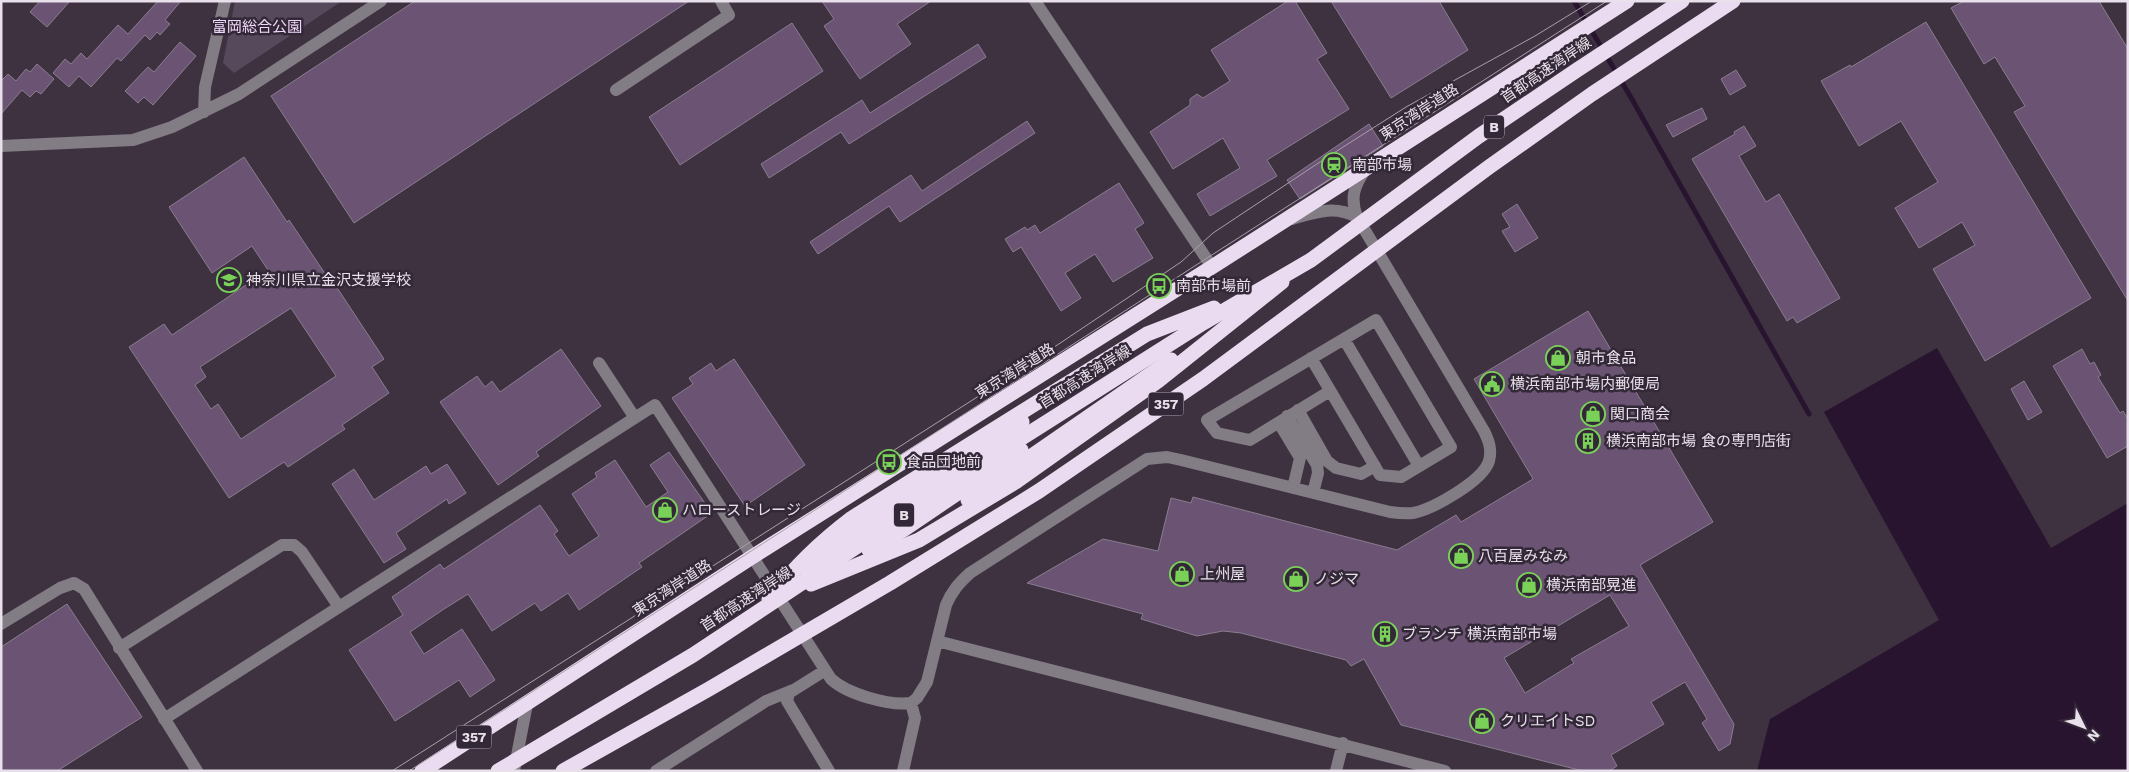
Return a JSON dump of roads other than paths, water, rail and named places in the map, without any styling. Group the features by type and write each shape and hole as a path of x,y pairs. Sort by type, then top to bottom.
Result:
{"highway":[{"name":"東京湾岸道路","path":"422,771 752,557 1212,267 1627,1"},
{"name":"首都高速湾岸線","path":"498,771 708,645 998,453 1198,327 1264,292 1311,260 1480,136 1576,70 1682,1"},
{"name":"B","path":"564,771 890,583 1039,491 1203,379 1489,167 1592,94 1733,1"},
{"name":"357","path":"564,771 801,635 1040,489 1247,348 1593,99 1742,1"},
{"path":"810,584 919,540 1017,481 1158,382 1264,292"},
{"path":"769,598 797,565 852,518 984,433 1147,334 1264,292"},
{"path":"708,645 903,530 1145,370 1198,327"},
{"path":"737,626 825,553 1106,368 1198,327"}],"street":[{"path":"204,112 205,87 225,1"},
{"path":"1,146 133,140 172,127 239,94 382,1"},
{"path":"616,90 730,16 720,1"},
{"path":"1035,1 1212,267"},
{"path":"164,719 655,405 824,671 837,685 844,689 894,703 911,703 923,691 946,605 952,592 970,573 1147,459 1157,457 1174,458 1390,512 1412,513 1434,505 1478,478 1489,462 1491,452 1484,431 1357,217 1353,191 1366,167"},
{"path":"1279,223 1324,210 1340,210 1357,217"},
{"path":"1311,358 1375,466 1383,476 1397,478 1451,447 1376,320 1311,358 1207,420 1217,432 1246,440 1256,437 1330,391"},
{"path":"1344,339 1419,466"},
{"path":"599,363 635,418"},
{"path":"1288,416 1318,468 1313,493"},
{"path":"1288,416 1332,466 1360,474 1375,466"},
{"path":"1288,416 1300,458 1294,488"},
{"path":"119,648 282,545 294,546 302,552 339,607"},
{"path":"1,624 60,588 74,583 84,590 197,771"},
{"path":"937,641 1445,771"},
{"path":"656,771 766,701 793,690 824,671"},
{"path":"793,690 789,693 787,701 829,771"},
{"path":"903,771 916,718 911,703"},
{"path":"514,771 527,704"},
{"path":"1336,771 1343,744"}],"waterway":[{"path":"1574,1 1633,101 1809,414"}],"tram line":[{"path":"392,771 1032,362 1181,262 1213,233 1329,156 1406,107 1535,36 1592,1"},
{"path":"409,771 1607,1"}],"place":[{"name":"南部市場","path":"1334,165"},
{"name":"神奈川県立金沢支援学校","path":"229,280"},
{"name":"南部市場前","path":"1159,286"},
{"name":"朝市食品","path":"1558,358"},
{"name":"横浜南部市場内郵便局","path":"1492,384"},
{"name":"関口商会","path":"1593,414"},
{"name":"横浜南部市場 食の専門店街","path":"1588,441"},
{"name":"食品団地前","path":"889,462"},
{"name":"ハローストレージ","path":"665,510"},
{"name":"八百屋みなみ","path":"1461,556"},
{"name":"上州屋","path":"1182,574"},
{"name":"ノジマ","path":"1296,579"},
{"name":"横浜南部晃進","path":"1529,585"},
{"name":"ブランチ 横浜南部市場","path":"1385,634"},
{"name":"クリエイトSD","path":"1482,721"}],"park label":[{"name":"富岡総合公園","path":"257,27"}]}
